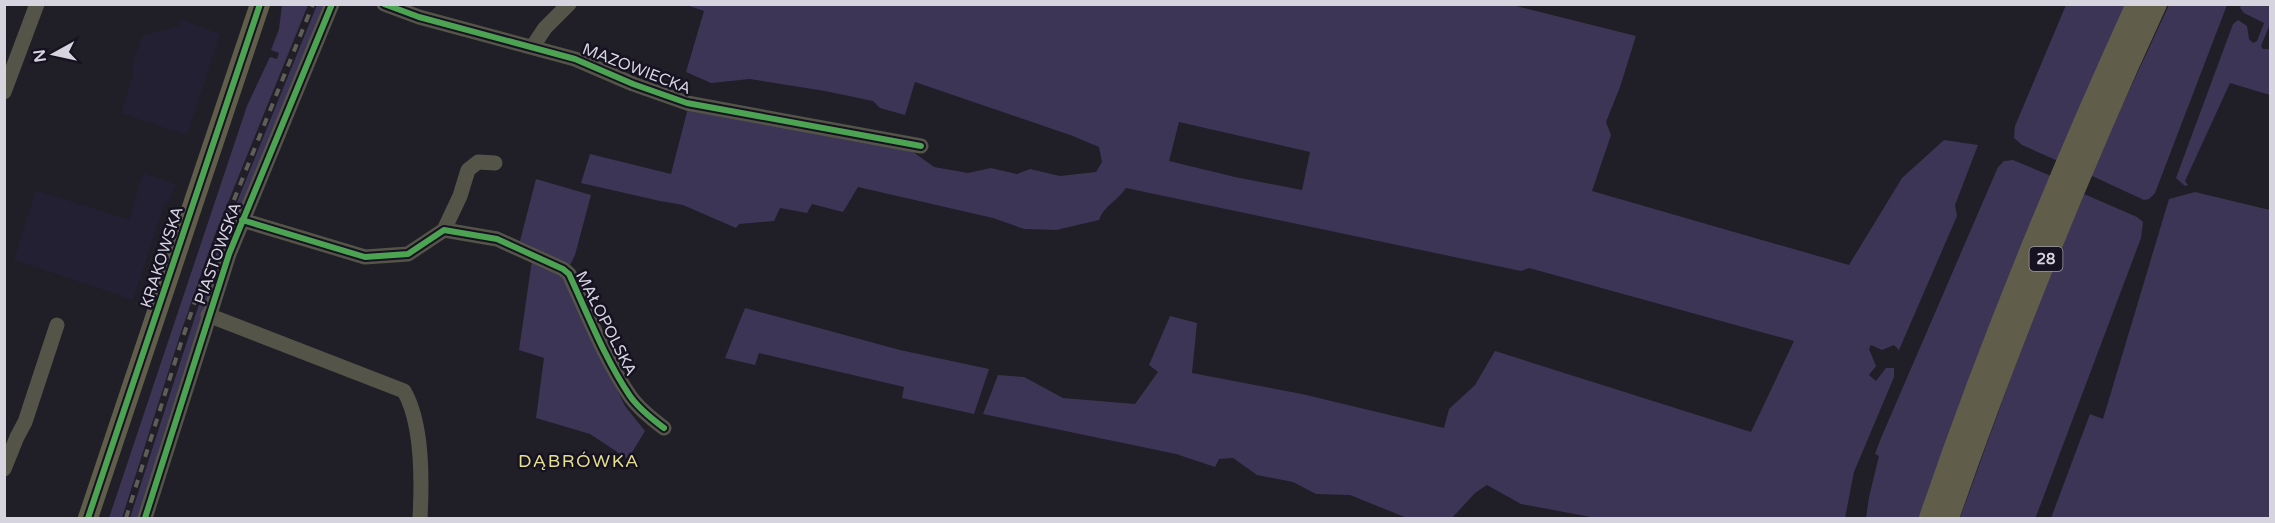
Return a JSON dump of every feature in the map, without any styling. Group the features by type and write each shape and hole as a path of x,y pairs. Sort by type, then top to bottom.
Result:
{"main road":[{"name":"KRAKOWSKA","path":"88,519 260,4"},
{"name":"28","path":"1929,519 2019,274 2088,110 2136,4"},
{"name":"28","path":"1949,519 1997,383 2060,223 2157,4"}],"street":[{"path":"4,92 37,4"},
{"name":"PIASTOWSKA","path":"145,519 208,315 242,220 332,4"},
{"name":"MAZOWIECKA","path":"384,4 419,17 575,59 687,103 921,146"},
{"path":"533,46 545,28 569,4"},
{"path":"242,220 365,257 408,254 444,230 460,196 468,170 478,162 495,163"},
{"name":"MAŁOPOLSKA","path":"444,230 497,239 563,269 569,274 615,371 630,397 642,411 664,428"},
{"path":"208,315 404,391 410,402 420,463 420,519"},
{"path":"4,469 11,434 25,422 57,326"}],"shaded area":[{"path":"684,4 1512,5 1636,36 1606,122 1611,135 1592,191 1849,265 1902,178 1944,140 1978,145 1955,205 1957,216 1899,350 1894,345 1882,350 1871,345 1869,349 1876,366 1869,375 1876,381 1886,368 1894,368 1894,377 1854,472 1845,518 1596,518 1521,504 1487,485 1475,493 1452,518 1407,518 1350,495 1316,494 1293,482 1257,475 1233,458 1219,459 1215,467 1176,454 983,414 998,375 1024,377 1063,398 1135,404 1158,372 1149,365 1170,316 1197,323 1192,373 1302,394 1444,428 1449,409 1475,385 1495,351 1751,432 1794,341 1529,268 1521,271 1126,188 1104,211 1099,220 1056,230 1024,229 993,218 858,187 843,212 812,204 807,213 780,208 774,221 739,224 736,228 683,205 581,183 590,154 671,174 688,108 912,151 934,167 968,173 991,168 1017,174 1030,169 1060,176 1096,172 1102,162 1099,147 915,82 905,115 880,108 873,101 825,91 750,79 711,83 686,72 704,11","holes":["1179,122 1310,152 1302,190 1169,161"]},
{"path":"282,5 308,5 214,237 181,332 122,518 109,518 247,106 270,57 277,59 279,53 271,50 279,29"},
{"path":"317,5 325,5 212,286 139,518 130,518 213,261"},
{"path":"2066,5 2127,5 2058,161 2022,145 2014,138 2015,126"},
{"path":"2169,5 2227,5 2155,193 2149,199 2144,200 2090,175"},
{"path":"2241,5 2270,5 2270,24 2261,46 2263,49 2270,49 2270,95 2230,83 2185,181 2188,185 2185,186 2176,178 2233,24 2238,20 2247,26 2249,39 2253,43 2257,41 2264,23 2244,13 2240,8"},
{"path":"181,19 220,34 187,135 121,113 133,75 132,66 143,35 179,26"},
{"path":"2013,160 2051,176 1920,518 1866,518 1879,456 1875,454 1881,438 1998,167 2004,161"},
{"path":"143,173 176,184 169,201 165,202 133,300 14,260 36,190 129,220"},
{"path":"536,179 591,195 575,255 570,265 520,241"},
{"path":"2195,192 2270,210 2270,518 2051,518 2090,414 2103,419 2169,199"},
{"path":"2084,194 2137,217 2143,222 2141,238 2037,514 2035,518 1960,518 2036,308"},
{"path":"532,260 561,272 625,406 645,431 628,459 590,434 536,418 544,358 519,350"},
{"path":"745,308 900,350 989,369 974,414 902,398 904,387 759,353 755,365 725,358"}],"railway":[{"path":"126,518 206,269 313,4"}],"cycle path":[{"path":"88,518 260,4"},
{"path":"145,518 229,254 332,4"},
{"path":"384,4 419,17 575,59 633,84 687,103 921,146"},
{"path":"242,220 365,257 408,254 444,230 497,239 563,269 569,274 621,382 637,405 664,428"}],"district":[{"name":"DĄBRÓWKA","path":"579,461"}]}
